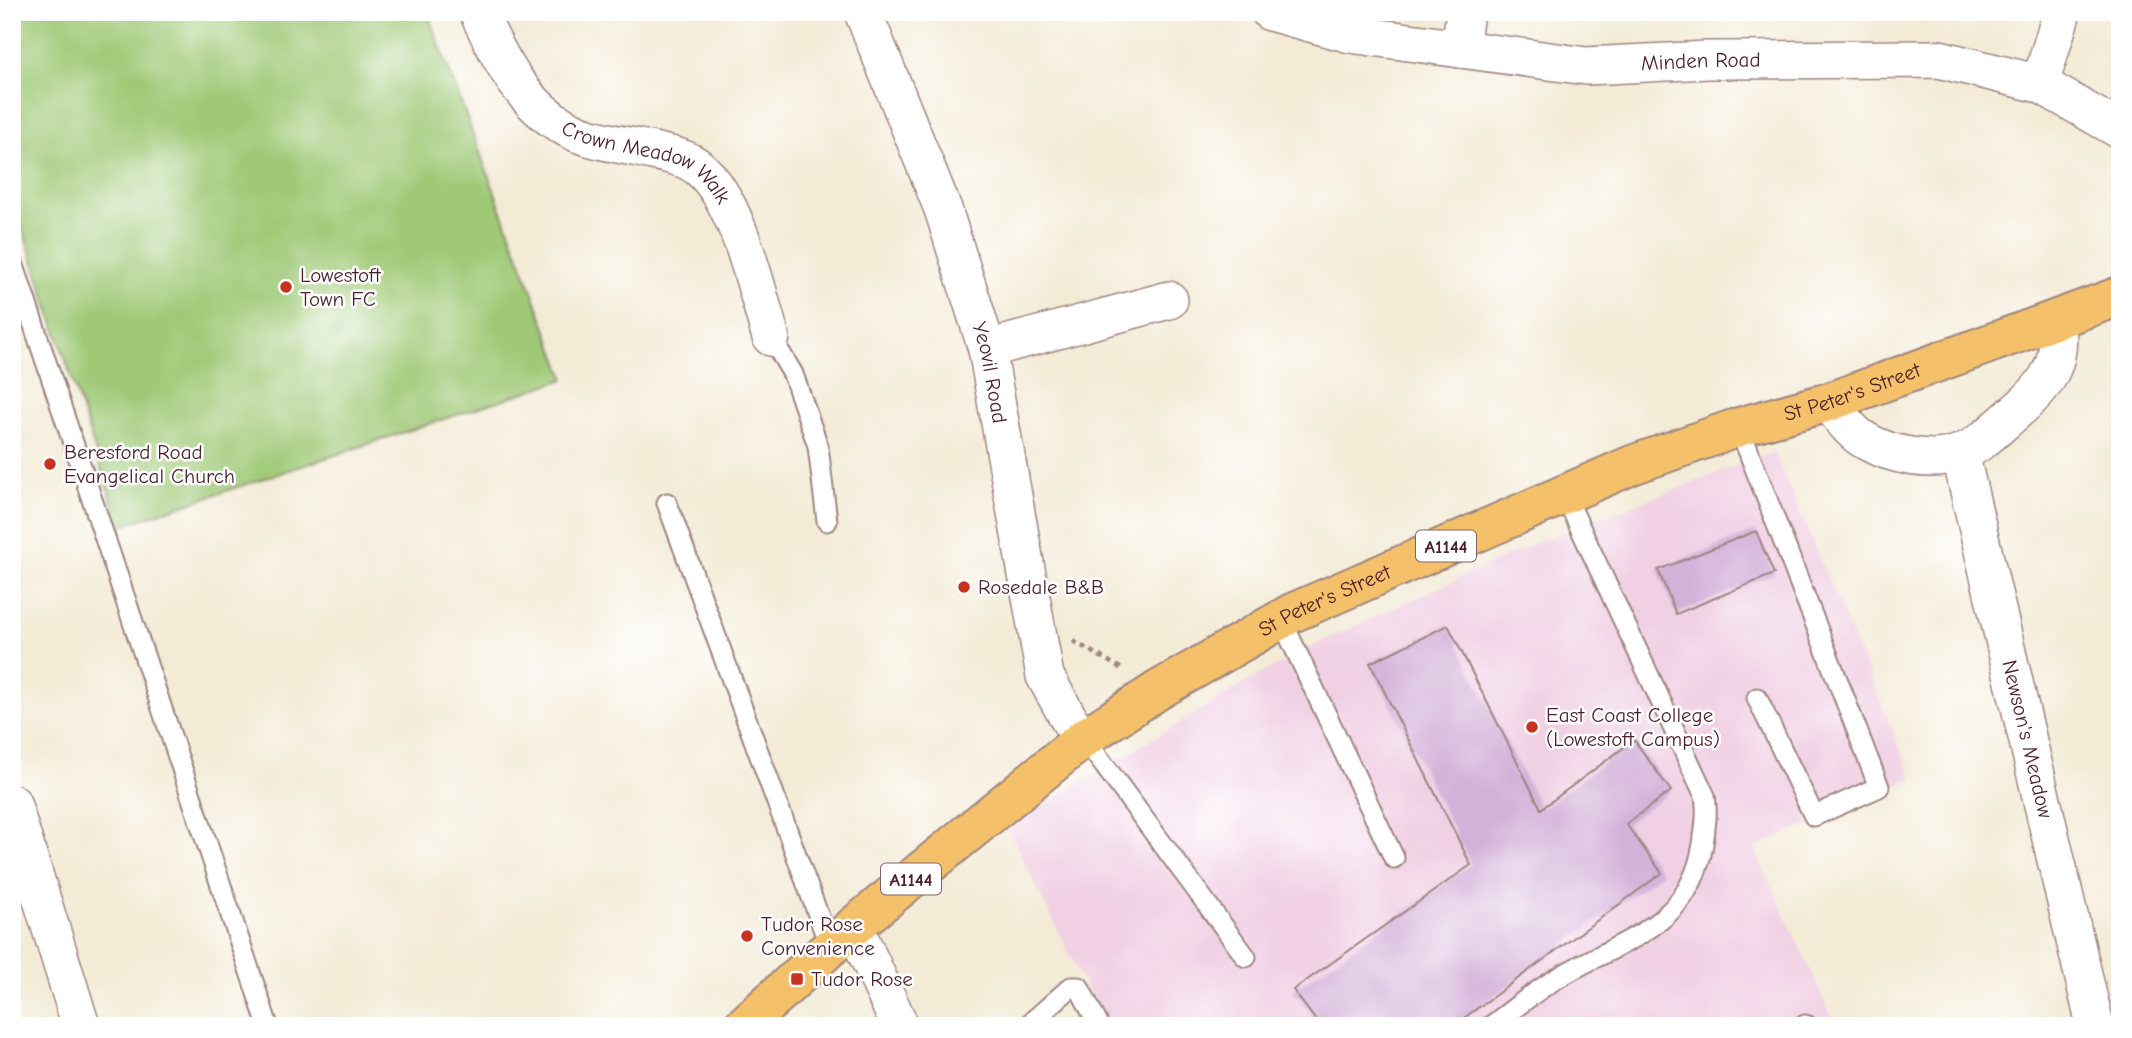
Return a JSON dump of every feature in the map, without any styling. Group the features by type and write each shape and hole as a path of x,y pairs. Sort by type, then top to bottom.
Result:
{"main road":[{"name":"St Peter's Street","path":"743,1026 842,937 1084,738 1160,689 1281,619 1632,464 1739,427 1829,402 2120,296"}],"street":[{"name":"Crown Meadow Walk","path":"478,12 496,50 519,88 559,125 579,134 676,157 698,166 730,208 771,337"},
{"name":"Yeovil Road","path":"863,12 943,209 987,349 1045,676 1070,721 1084,738"},
{"name":"Minden Road","path":"1270,12 1350,34 1586,66 1708,60 1939,59 2040,83 2120,130"},
{"path":"1460,50 1465,12"},
{"path":"2040,83 2062,12"},
{"path":"987,349 1169,300"},
{"path":"1829,402 1849,428 1865,441 1887,450 1936,458 1961,453 2029,402 2043,384 2056,365 2059,350 2056,319"},
{"name":"Newson's Meadow","path":"1961,453 2095,1025"},
{"path":"12,803 81,1026"},
{"path":"842,937 900,1026"}],"lane":[{"path":"12,260 268,1026"},
{"path":"771,337 793,374 818,446 827,521"},
{"path":"1739,427 1879,787 1814,816 1757,698"},
{"path":"1491,1026 1559,976 1622,944 1671,914 1699,866 1706,824 1705,796 1564,493"},
{"path":"667,503 842,937"},
{"path":"1281,619 1394,858"},
{"path":"1084,738 1246,957"},
{"path":"1027,1026 1071,987 1079,987 1098,1026"}],"path":[{"path":"1038,637 1060,634 1133,675 1146,669 1160,689"}],"shaded area":[{"name":"East Coast College (Lowestoft Campus)","path":"1774,452 1913,778 1754,848 1836,1026 1105,1026 1007,827 1257,676 1327,639 1540,541"}],"green space":[{"name":"Lowestoft Town FC","path":"12,12 427,12 565,379 120,526 12,196"}],"building":[{"path":"1756,531 1774,574 1676,614 1658,570"},
{"path":"1448,625 1541,809 1634,740 1671,791 1626,824 1662,873 1453,1026 1388,1026 1381,1017 1368,1026 1320,1026 1293,990 1471,865 1370,663"}],"place":[{"name":"Lowestoft Town FC","path":"286,287"},
{"name":"Beresford Road Evangelical Church","path":"50,464"},
{"name":"Rosedale B&B","path":"964,587"},
{"name":"East Coast College (Lowestoft Campus)","path":"1532,727"},
{"name":"Tudor Rose Convenience","path":"747,936"},
{"name":"Tudor Rose","path":"797,979"}]}
